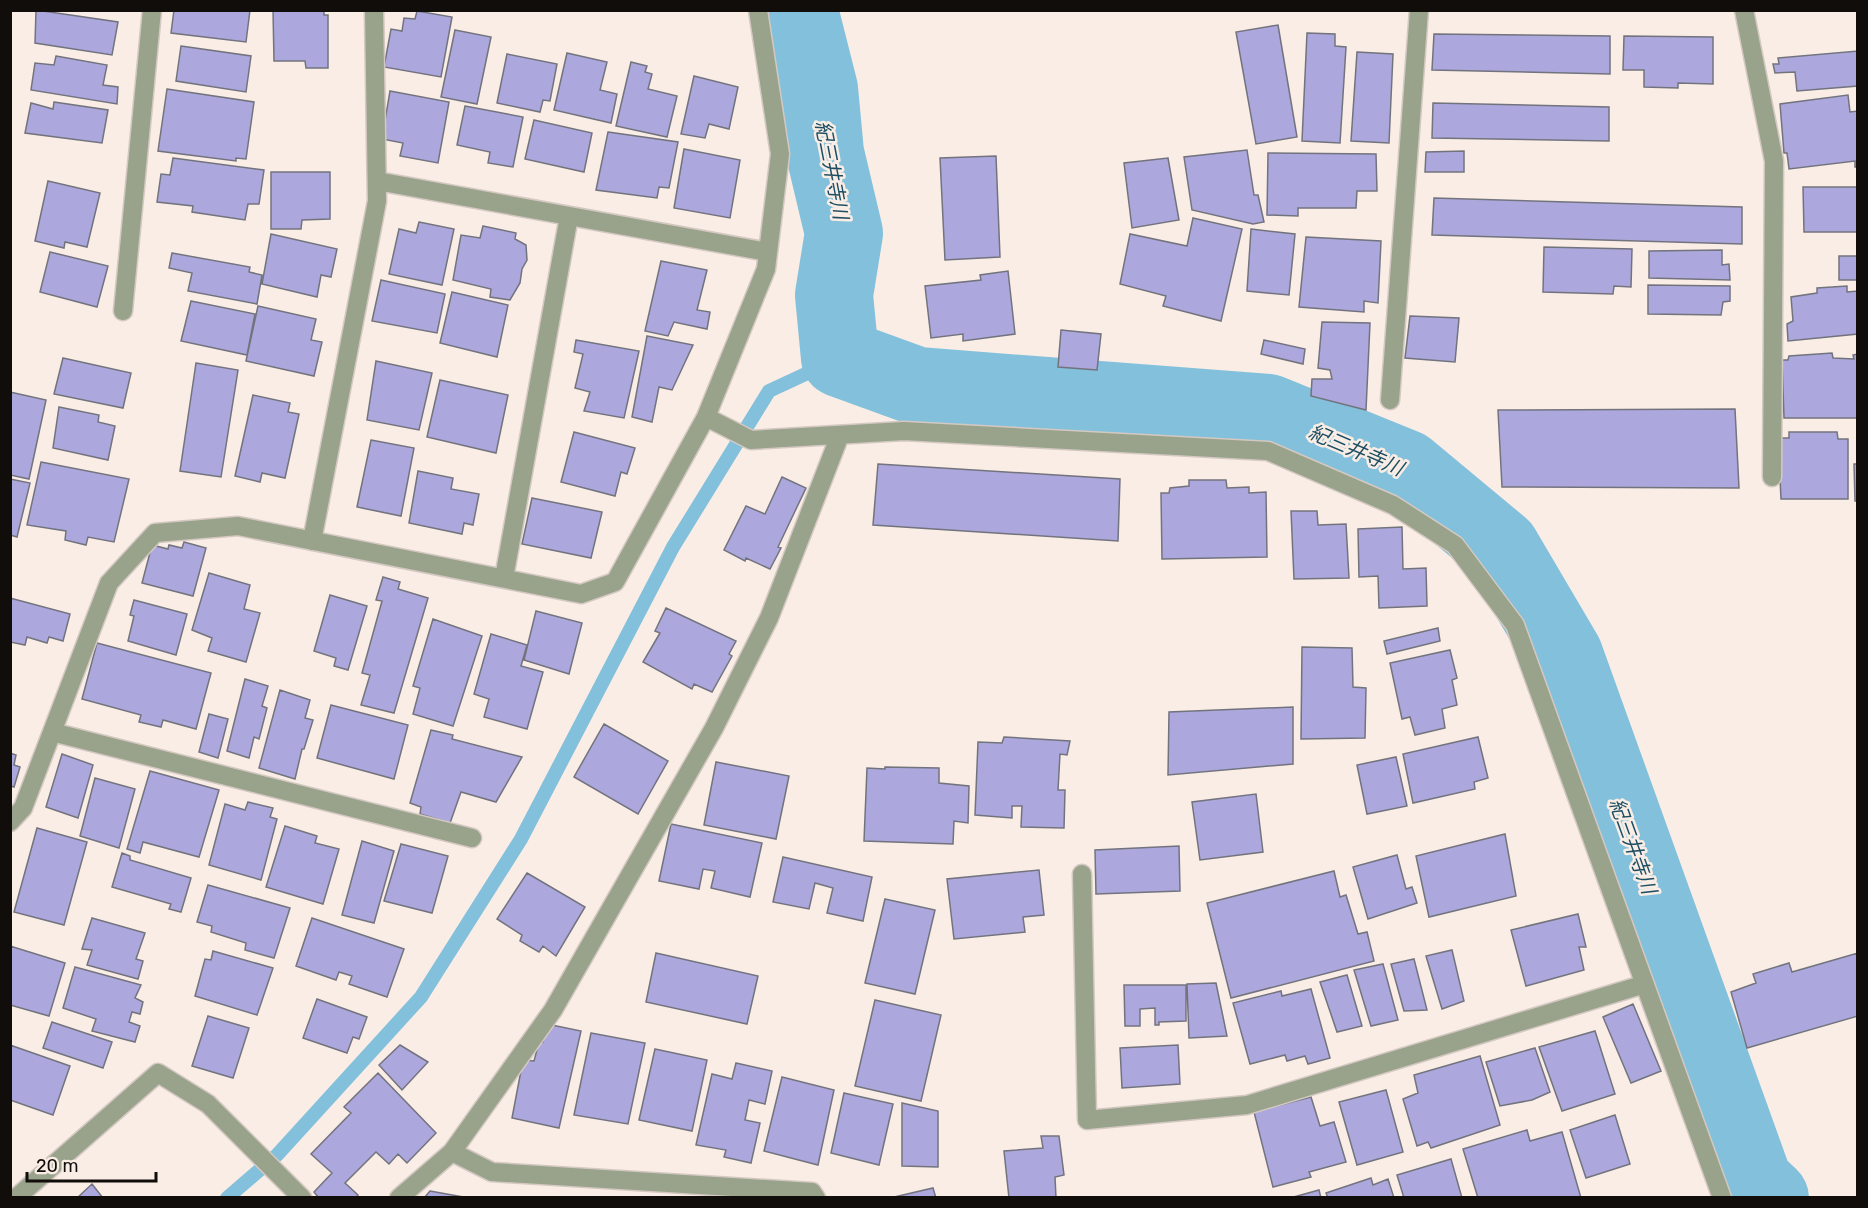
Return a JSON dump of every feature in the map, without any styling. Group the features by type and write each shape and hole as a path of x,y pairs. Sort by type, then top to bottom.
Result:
{"street":[{"path":"123,311 152,10"},
{"path":"312,541 377,201 374,10"},
{"path":"10,822 22,808 108,583 155,533 238,526 581,594 615,582 711,420 766,269 780,154 758,10"},
{"path":"1390,400 1419,10"},
{"path":"1744,10 1774,160 1772,477"},
{"path":"377,181 768,252"},
{"path":"504,578 569,216"},
{"path":"711,420 751,440 904,431 1268,451 1393,505 1455,545 1515,625 1722,1197"},
{"path":"399,1197 452,1152 553,1010 714,728 769,618 840,435"},
{"path":"52,732 472,838"},
{"path":"1082,874 1087,1120 1247,1105 1645,984"},
{"path":"16,1197 158,1073 208,1104 302,1197"},
{"path":"452,1152 492,1172 812,1192 816,1197"}],"building":[{"path":"36,10 118,22 112,55 35,43"},
{"path":"174,10 250,10 246,42 171,33"},
{"path":"273,10 324,10 324,15 328,15 328,68 306,68 305,61 274,61"},
{"path":"417,11 452,17 441,77 384,67 391,29 402,31 404,18 415,19"},
{"path":"1278,25 1297,137 1256,144 1236,32"},
{"path":"455,30 491,37 477,104 441,97"},
{"path":"1307,33 1335,34 1335,46 1346,47 1340,143 1302,141"},
{"path":"1434,34 1610,36 1610,74 1432,70"},
{"path":"1624,36 1713,37 1713,84 1678,83 1678,88 1644,87 1644,70 1623,70"},
{"path":"181,46 251,56 246,92 176,81"},
{"path":"1858,51 1858,86 1797,91 1795,72 1775,73 1773,64 1779,64 1778,58"},
{"path":"1357,52 1393,54 1389,143 1351,141"},
{"path":"567,53 607,62 600,90 617,94 611,123 554,110"},
{"path":"507,54 557,64 550,101 543,100 540,112 497,103"},
{"path":"56,56 107,65 103,85 118,87 117,104 31,90 35,63 54,65"},
{"path":"631,62 647,66 645,72 652,74 648,89 677,96 667,137 616,126"},
{"path":"694,76 738,87 729,129 709,124 705,138 681,134"},
{"path":"167,89 254,102 246,159 236,158 236,161 158,151"},
{"path":"390,91 449,102 438,163 400,156 403,143 382,139"},
{"path":"1848,95 1850,112 1858,111 1858,167 1855,167 1855,161 1789,169 1787,153 1784,153 1780,104"},
{"path":"54,102 108,110 102,143 25,133 31,103 53,109"},
{"path":"1433,103 1609,107 1609,141 1432,138"},
{"path":"465,106 523,117 513,167 488,163 490,152 457,145"},
{"path":"534,120 592,133 584,172 525,159"},
{"path":"608,132 678,142 669,188 659,187 657,198 596,190"},
{"path":"684,149 740,160 730,218 674,208"},
{"path":"1247,150 1254,195 1258,195 1264,222 1253,224 1192,210 1184,157"},
{"path":"1464,151 1464,172 1425,172 1426,152"},
{"path":"1268,153 1376,154 1377,191 1357,191 1356,208 1298,208 1298,216 1267,215"},
{"path":"996,156 1000,257 945,260 940,158"},
{"path":"173,158 264,170 259,204 248,204 245,220 192,212 193,206 157,202 161,174 170,175"},
{"path":"1168,158 1179,220 1132,228 1124,163"},
{"path":"271,172 330,172 330,219 302,220 301,229 271,229"},
{"path":"48,181 100,193 87,247 65,242 64,248 35,241"},
{"path":"1803,187 1858,187 1858,232 1804,232"},
{"path":"1434,198 1742,207 1742,244 1432,235"},
{"path":"1193,218 1242,229 1221,321 1163,306 1166,296 1120,284 1130,234 1187,246"},
{"path":"419,222 454,229 442,285 389,274 399,229 416,233"},
{"path":"483,226 516,233 515,239 526,245 527,260 522,269 520,283 510,300 490,297 491,289 453,280 461,235 480,238"},
{"path":"1251,229 1295,234 1289,295 1247,291"},
{"path":"271,234 337,249 331,277 321,275 317,297 262,284"},
{"path":"1306,237 1381,241 1378,303 1364,301 1364,312 1299,307"},
{"path":"1544,247 1632,249 1631,287 1614,286 1613,294 1543,292"},
{"path":"1722,250 1722,265 1729,264 1730,280 1649,278 1649,251"},
{"path":"50,252 108,266 97,307 40,292"},
{"path":"172,253 250,267 249,272 262,275 257,304 188,291 192,273 169,268"},
{"path":"1839,256 1858,256 1858,280 1839,280"},
{"path":"661,261 707,270 697,310 710,312 707,329 674,322 668,336 645,331"},
{"path":"1008,271 1015,334 963,341 963,334 931,338 925,286 981,280 980,275"},
{"path":"381,280 445,294 437,333 372,321"},
{"path":"1648,285 1730,286 1730,301 1723,302 1721,315 1648,314"},
{"path":"1847,286 1847,292 1858,291 1858,334 1788,341 1787,324 1793,321 1791,297 1817,293 1817,288"},
{"path":"452,292 508,305 497,357 440,343"},
{"path":"191,301 255,314 247,355 181,341"},
{"path":"258,306 316,319 311,340 322,342 314,376 246,361"},
{"path":"1410,316 1459,318 1455,362 1405,358"},
{"path":"1322,322 1370,323 1366,410 1311,396 1312,379 1332,379 1330,370 1318,368"},
{"path":"1061,330 1101,334 1097,370 1058,367"},
{"path":"647,336 693,345 672,390 659,387 652,422 632,417"},
{"path":"576,340 639,351 624,418 584,411 590,392 575,388 583,354 574,352"},
{"path":"1264,340 1305,349 1303,364 1261,354"},
{"path":"1832,353 1833,358 1854,359 1853,355 1858,354 1858,418 1784,418 1782,360 1788,360 1789,356"},
{"path":"63,358 131,373 123,408 54,394"},
{"path":"376,361 432,373 419,430 367,420"},
{"path":"196,363 238,370 221,477 180,471"},
{"path":"440,380 508,395 496,453 427,437"},
{"path":"10,392 46,400 29,479 10,475"},
{"path":"253,395 290,403 288,412 299,414 285,478 262,473 260,482 235,476"},
{"path":"59,407 99,415 98,422 115,426 108,460 53,448"},
{"path":"1735,409 1739,488 1502,487 1498,410"},
{"path":"574,432 635,448 627,474 621,472 615,496 561,482"},
{"path":"1789,432 1837,432 1838,439 1848,439 1848,499 1781,499 1778,438 1789,438"},
{"path":"371,440 414,448 401,516 357,507"},
{"path":"41,462 129,479 114,542 88,537 86,545 65,540 66,531 27,525"},
{"path":"878,464 1120,479 1118,541 873,525"},
{"path":"1854,464 1858,464 1858,501 1855,501"},
{"path":"418,471 453,478 451,489 479,494 473,525 464,523 462,534 409,523"},
{"path":"782,477 806,488 770,569 746,558 745,561 724,550 746,506 765,514"},
{"path":"10,479 30,483 17,537 10,535"},
{"path":"1189,480 1226,480 1227,488 1249,487 1249,493 1266,492 1267,557 1162,559 1161,493 1169,493 1170,488 1189,486"},
{"path":"532,498 602,512 591,558 522,544"},
{"path":"1291,511 1317,511 1318,525 1346,524 1349,578 1294,579"},
{"path":"1402,527 1403,569 1426,568 1427,606 1379,608 1378,576 1359,577 1358,529"},
{"path":"184,542 206,548 193,596 142,583 152,545 168,549 169,545 182,548"},
{"path":"209,573 250,585 244,609 260,613 246,662 208,651 212,638 192,630"},
{"path":"383,577 400,582 398,589 428,598 394,713 361,705 370,675 362,673 382,601 376,600"},
{"path":"330,595 367,606 348,670 334,666 336,658 314,651"},
{"path":"10,598 70,614 63,641 49,637 47,643 27,637 25,645 10,642"},
{"path":"134,600 187,614 176,655 128,641 134,616 130,615"},
{"path":"666,608 736,641 729,654 732,656 712,692 694,684 692,689 643,662 660,633 655,631"},
{"path":"536,611 582,623 569,674 524,660"},
{"path":"433,619 482,636 453,726 413,714 420,688 413,686"},
{"path":"1438,628 1440,641 1387,654 1384,641"},
{"path":"491,634 527,645 521,666 543,672 527,729 484,717 489,699 474,694"},
{"path":"97,643 211,673 196,729 163,720 161,727 139,722 141,715 82,699"},
{"path":"1302,647 1352,648 1353,687 1366,688 1365,738 1301,739"},
{"path":"1450,650 1457,678 1452,680 1457,705 1442,709 1445,728 1415,735 1410,717 1402,719 1390,663"},
{"path":"245,679 268,686 262,706 267,708 259,739 254,737 249,758 227,751"},
{"path":"280,690 310,700 305,718 313,720 304,749 302,749 295,779 259,768"},
{"path":"331,705 408,725 394,779 317,758"},
{"path":"1293,707 1293,764 1168,775 1169,712"},
{"path":"209,714 228,719 218,758 199,752"},
{"path":"604,724 668,761 638,814 574,777"},
{"path":"431,730 453,735 452,739 522,757 496,802 461,792 450,823 420,814 421,807 410,803"},
{"path":"1004,737 1070,741 1067,755 1060,754 1058,790 1065,790 1064,828 1021,827 1022,806 1012,806 1012,818 975,815 978,742 1002,743"},
{"path":"1478,737 1488,778 1474,782 1475,789 1413,803 1403,754"},
{"path":"10,753 16,755 14,765 20,767 14,787 10,786"},
{"path":"62,754 93,765 78,818 46,807"},
{"path":"1396,757 1407,806 1367,814 1357,765"},
{"path":"716,762 789,776 776,839 704,825"},
{"path":"885,767 939,768 939,783 969,786 968,823 954,821 953,844 864,841 867,768 885,769"},
{"path":"150,771 219,790 199,857 143,842 140,853 127,849"},
{"path":"95,778 135,789 119,848 80,836"},
{"path":"1256,794 1263,852 1200,860 1192,802"},
{"path":"248,802 273,808 270,817 277,819 261,880 209,865 225,804 245,810"},
{"path":"671,824 762,843 750,897 711,888 715,871 703,869 699,889 659,881"},
{"path":"285,826 317,836 315,843 339,849 323,904 266,887"},
{"path":"37,828 87,842 64,925 14,912"},
{"path":"1505,834 1516,896 1429,917 1416,856"},
{"path":"362,841 394,851 374,923 342,915"},
{"path":"401,844 448,856 432,913 384,901"},
{"path":"1179,846 1180,891 1096,894 1095,850"},
{"path":"122,853 130,856 130,860 191,878 181,912 169,909 171,904 112,887"},
{"path":"1397,855 1406,889 1412,887 1417,903 1368,919 1353,867"},
{"path":"783,857 872,877 863,921 827,913 833,888 815,883 809,909 773,902"},
{"path":"1039,870 1044,915 1023,917 1025,932 954,939 947,879"},
{"path":"1334,871 1340,897 1346,895 1358,934 1367,932 1374,961 1231,998 1207,903"},
{"path":"527,873 585,907 556,956 543,946 539,952 520,941 522,935 497,919"},
{"path":"208,885 290,908 274,958 245,950 246,943 211,932 212,926 197,922"},
{"path":"885,899 935,910 915,994 865,983"},
{"path":"1578,914 1586,947 1579,947 1584,970 1526,986 1511,930"},
{"path":"92,918 145,933 136,959 143,961 138,979 87,965 92,950 82,949"},
{"path":"312,918 404,949 387,997 349,984 352,976 339,972 336,980 296,966"},
{"path":"10,946 65,963 49,1016 10,1005"},
{"path":"1452,950 1464,1001 1442,1009 1426,956"},
{"path":"213,951 273,968 257,1015 195,996 205,959 211,960"},
{"path":"656,953 758,976 747,1024 646,1002"},
{"path":"1858,953 1858,1016 1747,1048 1731,992 1756,983 1753,974 1789,963 1792,972"},
{"path":"1414,959 1427,1010 1404,1011 1391,964"},
{"path":"1383,964 1398,1020 1371,1026 1354,970"},
{"path":"75,967 141,985 135,998 143,1002 140,1014 132,1012 129,1022 140,1026 135,1042 92,1031 96,1019 63,1008"},
{"path":"1347,975 1362,1026 1337,1032 1320,982"},
{"path":"1216,983 1227,1036 1189,1038 1187,984"},
{"path":"1124,985 1186,985 1186,1021 1159,1022 1159,1025 1155,1025 1155,1008 1140,1009 1140,1026 1125,1026"},
{"path":"1311,989 1330,1058 1308,1064 1305,1056 1287,1061 1285,1055 1250,1064 1233,1003 1281,991 1282,996"},
{"path":"317,999 367,1017 359,1039 353,1037 347,1053 303,1038"},
{"path":"875,1000 941,1015 921,1101 855,1086"},
{"path":"1633,1004 1661,1071 1631,1083 1603,1017"},
{"path":"208,1016 249,1028 233,1078 192,1066"},
{"path":"52,1022 112,1042 103,1068 43,1048"},
{"path":"547,1024 581,1031 559,1128 512,1118 523,1060 534,1061 539,1042 543,1042"},
{"path":"1595,1031 1615,1094 1562,1111 1539,1047"},
{"path":"591,1033 645,1043 628,1124 574,1115"},
{"path":"10,1045 70,1066 53,1115 10,1100"},
{"path":"400,1045 428,1062 402,1090 379,1065"},
{"path":"1178,1045 1180,1084 1122,1088 1120,1048"},
{"path":"1535,1048 1550,1092 1532,1100 1500,1106 1486,1062"},
{"path":"655,1049 707,1060 692,1131 639,1120"},
{"path":"1480,1056 1500,1125 1431,1148 1428,1142 1417,1146 1403,1099 1418,1093 1414,1075"},
{"path":"736,1063 772,1071 765,1104 749,1100 745,1120 760,1123 751,1163 724,1157 726,1150 696,1145 712,1074 732,1079"},
{"path":"378,1073 436,1133 407,1163 398,1154 389,1164 376,1152 345,1183 358,1195 355,1198 319,1198 314,1192 332,1173 311,1154 351,1113 344,1107"},
{"path":"782,1077 834,1090 818,1165 764,1151"},
{"path":"1386,1090 1403,1152 1357,1165 1339,1102"},
{"path":"844,1093 893,1104 879,1165 831,1153"},
{"path":"1311,1097 1320,1126 1334,1122 1346,1162 1309,1172 1311,1177 1273,1187 1254,1112"},
{"path":"902,1103 938,1111 938,1167 902,1166"},
{"path":"1615,1115 1630,1164 1586,1178 1570,1130"},
{"path":"1527,1130 1530,1141 1562,1132 1581,1198 1478,1198 1463,1149"},
{"path":"1041,1136 1059,1136 1064,1175 1055,1177 1056,1198 1009,1198 1004,1151 1043,1148"},
{"path":"1451,1159 1462,1198 1404,1198 1397,1175"},
{"path":"1371,1178 1373,1185 1388,1179 1394,1198 1328,1198 1326,1193"},
{"path":"92,1184 103,1198 77,1198"},
{"path":"933,1188 936,1198 890,1198"},
{"path":"1319,1190 1321,1198 1294,1197"},
{"path":"430,1191 469,1198 424,1198"}],"waterway":[{"name":"紀三井寺川","path":"799,10 819,89 825,153 844,233 834,295 840,358 917,386 1268,413 1406,469 1501,548 1564,655 1754,1183 1770,1198"},
{"path":"227,1198 277,1155 421,997 521,839 673,547 769,391 840,358"}]}
